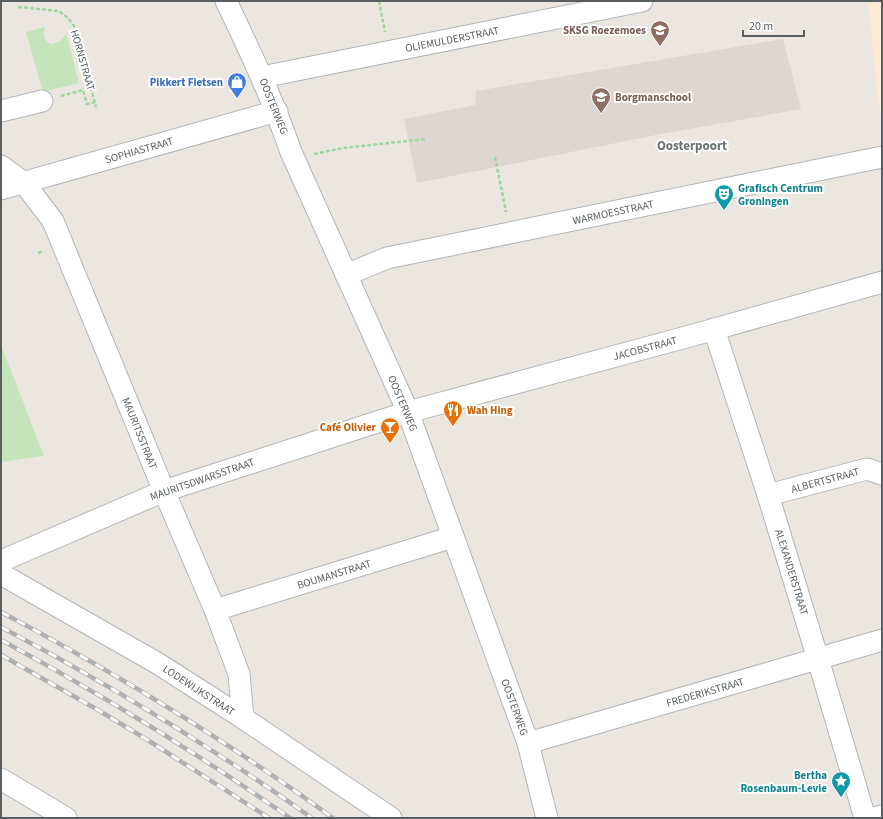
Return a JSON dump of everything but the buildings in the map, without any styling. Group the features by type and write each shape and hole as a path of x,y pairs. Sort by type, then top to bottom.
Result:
{"street":[{"name":"OOSTERWEG","path":"226,1 262,77 277,111 294,158 408,412 528,743 547,818"},
{"name":"OLIEMULDERSTRAAT","path":"262,77 639,1"},
{"path":"1,111 42,101"},
{"name":"SOPHIASTRAAT","path":"1,189 277,111"},
{"name":"WARMOESSTRAAT","path":"346,275 387,258 882,156"},
{"name":"MAURITSSTRAAT","path":"1,166 24,183 53,221 164,491 215,610 239,674 243,718"},
{"name":"JACOBSTRAAT","path":"408,412 882,282"},
{"name":"ALEXANDERSTRAAT","path":"714,329 768,495 865,818"},
{"name":"MAURITSDWARSSTRAAT","path":"1,560 164,491 408,412"},
{"name":"ALBERTSTRAAT","path":"768,495 867,469 882,474"},
{"name":"BOUMANSTRAAT","path":"215,610 453,537"},
{"name":"LODEWIJKSTRAAT","path":"1,574 157,663 243,718 391,818"},
{"name":"FREDERIKSTRAAT","path":"528,743 882,640"},
{"path":"1,779 66,818"},
{"path":"874,818 882,816"}],"path":[{"path":"379,1 389,52"},
{"name":"HORNSTRAAT","path":"18,7 59,11 68,18 74,26 96,107"},
{"path":"42,101 83,90 87,104 95,102"},
{"path":"294,158 343,148 426,139"},
{"path":"495,157 511,232"}],"shaded area":[{"path":"868,1 882,1 882,117 878,100"},
{"name":"Borgmanschool","path":"783,39 801,109 656,135 417,183 404,119 475,105 476,91"}],"green space":[{"path":"45,27 44,37 52,44 64,37 66,33 79,83 43,92 26,32"},
{"path":"1,345 44,456 1,462"}],"railway":[{"path":"1,612 129,684 212,735 333,818"},
{"path":"1,627 121,694 199,742 312,818"},
{"path":"1,640 75,681 184,747 290,818"},
{"path":"1,655 146,739 269,818"}],"place":[{"name":"SKSG Roezemoes","path":"660,47"},
{"name":"Pikkert Fietsen","path":"237,99"},
{"name":"Borgmanschool","path":"601,114"},
{"name":"Grafisch Centrum Groningen","path":"724,211"},
{"name":"Wah Hing","path":"453,427"},
{"name":"Café Olivier","path":"390,444"},
{"name":"Bertha Rosenbaum-Levie","path":"841,798"}],"district":[{"name":"Oosterpoort","path":"692,145"}]}
